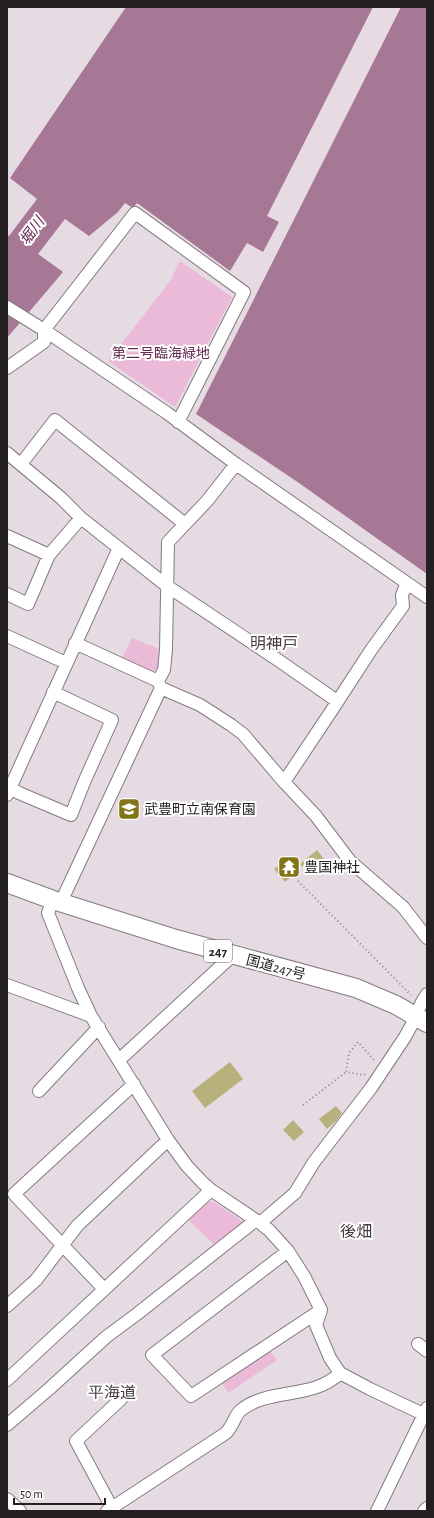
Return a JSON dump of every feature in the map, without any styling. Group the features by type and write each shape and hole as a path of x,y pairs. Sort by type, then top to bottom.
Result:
{"highway":[{"name":"国道247号","path":"7,883 57,901 169,937 356,988 378,996 421,1019"}],"street":[{"path":"7,368 44,342 44,330 136,213 244,292 178,422"},
{"path":"7,307 44,330 178,422 427,597"},
{"path":"21,464 55,420 185,524"},
{"path":"7,453 61,498 82,518 167,586 337,701"},
{"path":"236,464 207,501 168,542 164,670 160,685 57,901 48,913 78,988 91,1016 168,1140 187,1166 211,1190 258,1221 288,1250 304,1276 321,1310 316,1325 330,1358 340,1373 370,1389 425,1410 377,1511"},
{"path":"7,594 28,604 50,556 82,518"},
{"path":"7,536 50,556"},
{"path":"53,692 112,720 71,815 8,789 119,548"},
{"path":"284,782 371,650 402,606 402,595 407,584"},
{"path":"7,636 66,663"},
{"path":"75,643 200,705 243,734 284,782 316,816 350,861 403,908 427,938"},
{"path":"119,1060 233,955"},
{"path":"7,985 91,1016"},
{"path":"7,1425 106,1337 295,1192 314,1162 371,1088 405,1037 421,1019 422,1002 427,994"},
{"path":"38,1091 99,1027"},
{"path":"104,1289 14,1194 134,1084"},
{"path":"7,1306 36,1280 77,1226 168,1140"},
{"path":"7,1380 211,1190"},
{"path":"288,1250 152,1355 191,1396 321,1310"},
{"path":"121,1399 76,1441 109,1510 149,1482 226,1433 231,1428 239,1410 263,1398 306,1391 328,1384 340,1373"},
{"path":"7,1499 20,1511"},
{"path":"424,1511 427,1508"}],"path":[{"path":"298,881 411,996"},
{"path":"303,1105 346,1072 349,1053 358,1042 374,1060"},
{"path":"371,1065 379,1055"},
{"path":"346,1072 364,1075 367,1070"}],"green space":[{"name":"第二号臨海緑地","path":"180,261 232,297 175,407 108,361 170,281"},
{"path":"132,638 159,649 158,667 154,671 122,658"},
{"path":"207,1202 214,1202 245,1223 216,1246 188,1220"},
{"path":"270,1351 277,1360 228,1393 222,1383"}],"water":[{"name":"堀川","path":"126,7 373,7 267,216 279,222 263,252 247,243 230,271 137,203 133,208 125,203 118,212 89,236 65,219 38,254 63,272 7,338 7,235 9,236 37,199 10,178"},
{"path":"401,7 427,7 427,574 299,483 196,414"}],"building":[{"path":"317,850 324,859 308,873 300,864"},
{"path":"290,859 299,870 285,882 274,869"},
{"path":"230,1062 243,1079 205,1108 192,1091"},
{"path":"336,1106 342,1113 327,1129 319,1119"},
{"path":"293,1120 304,1132 294,1141 283,1130"}],"place":[{"name":"武豊町立南保育園","path":"129,809"},
{"name":"豊国神社","path":"289,867"}],"district":[{"name":"明神戸","path":"274,643"},
{"name":"後畑","path":"356,1231"},
{"name":"平海道","path":"112,1392"}]}
